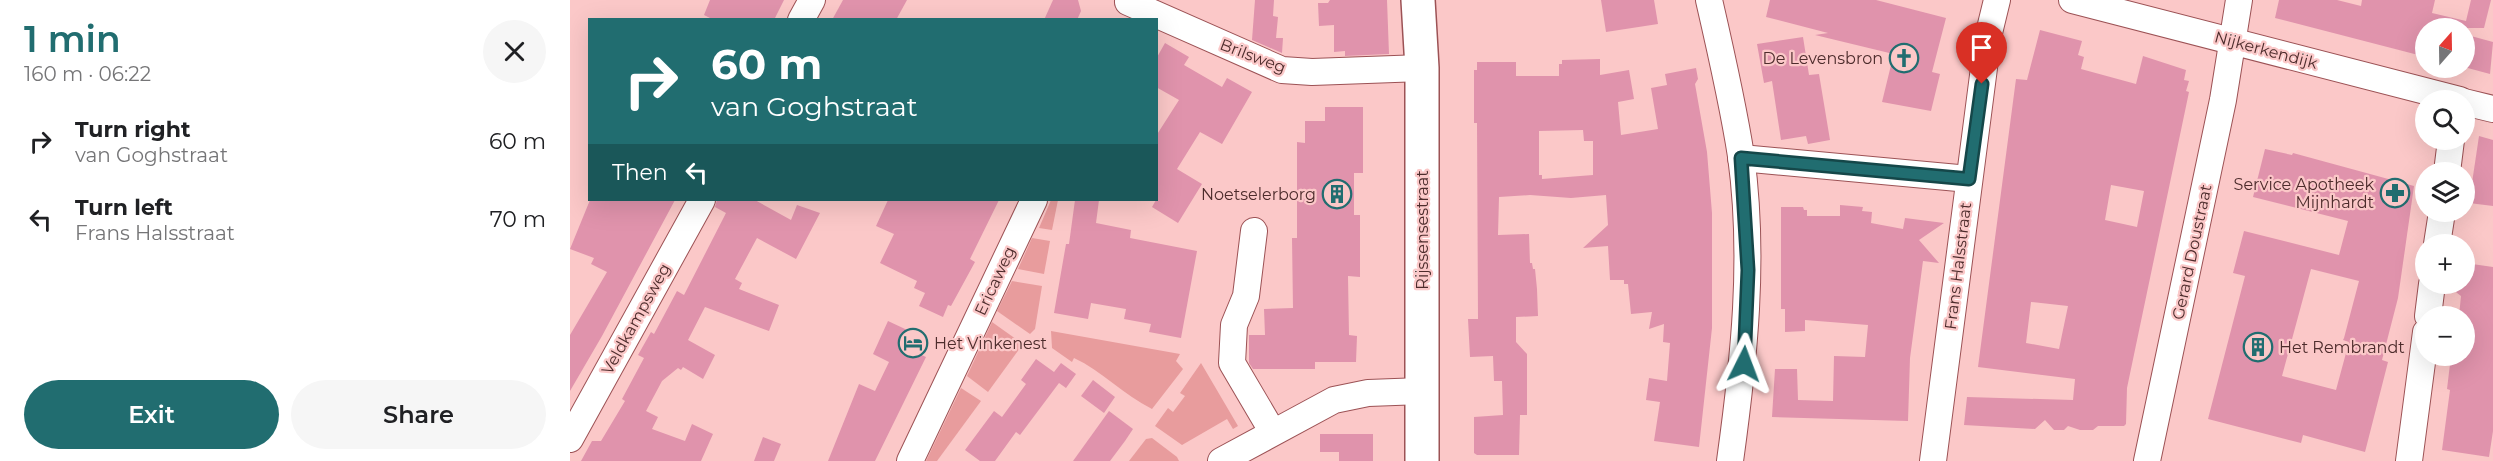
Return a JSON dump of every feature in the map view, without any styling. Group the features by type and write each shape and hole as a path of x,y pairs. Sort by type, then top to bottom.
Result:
{"main road":[{"name":"Rijssensestraat","path":"1418,0 1422,68 1422,461"}],"street":[{"path":"802,18 812,0"},
{"path":"1709,0 1741,158 1748,270 1744,364 1730,461"},
{"name":"Frans Halsstraat","path":"1933,461 1988,37 1997,0"},
{"name":"Nijkerkendijk","path":"2073,0 2420,90"},
{"name":"Gerard Doustraat","path":"2148,461 2235,42 2239,0"},
{"name":"Brilsweg","path":"1126,7 1153,18"},
{"name":"Brilsweg","path":"1158,20 1266,64 1298,72 1422,68"},
{"name":"Nijkerkendijk","path":"2475,104 2493,109"},
{"path":"1741,158 1969,179"},
{"name":"Veldkampsweg","path":"570,439 701,201"},
{"name":"Ericaweg","path":"910,461 1034,201"},
{"path":"1254,231 1246,296 1234,325 1232,363 1272,431"},
{"path":"2409,461 2422,366"},
{"path":"1221,461 1322,405 1346,396 1422,391"}],"shaded area":[{"path":"1051,201 1058,201 1052,230 1039,228"},
{"path":"1032,238 1050,241 1044,274 1018,269"},
{"path":"1012,281 1042,286 1035,329 1030,334 997,311"},
{"path":"992,322 1023,344 988,392 967,376"},
{"path":"1051,331 1180,354 1176,361 1183,369 1152,409 1084,363 1074,358 1072,362 1052,348"},
{"path":"1201,363 1238,426 1233,429 1227,419 1182,445 1155,426 1168,408 1173,412 1185,396 1180,393"},
{"path":"961,388 981,401 937,461 926,461"},
{"path":"1152,438 1179,461 1129,461 1146,439"}],"building":[{"path":"710,0 784,0 775,18 710,18 704,15"},
{"path":"843,0 907,0 897,18 833,18"},
{"path":"1053,0 1078,0 1081,11 1078,18 1045,18"},
{"path":"1255,0 1274,0 1273,16 1278,17 1276,38 1283,38 1282,53 1252,40"},
{"path":"1330,0 1387,0 1389,54 1345,56 1345,51 1334,52 1334,25 1319,26 1318,3 1328,3"},
{"path":"1601,0 1654,0 1658,24 1606,32"},
{"name":"De Levensbron","path":"1770,0 1876,0 1946,18 1932,72 1940,74 1931,111 1882,102 1892,61 1910,58 1815,35 1828,33 1766,17"},
{"path":"2279,0 2337,0 2361,6 2362,0 2435,0 2432,13 2453,18 2415,18 2415,54 2275,18"},
{"path":"2471,0 2491,0 2484,28 2475,28 2475,18 2467,18"},
{"path":"2040,30 2082,41 2078,55 2084,57 2081,69 2136,84 2143,56 2186,70 2184,80 2189,81 2186,91 2189,92 2127,388 2126,424 2124,426 2098,426 2093,430 2080,430 2068,426 2064,430 2054,430 2045,420 2035,429 1964,425 1967,397 2073,400 2075,379 1978,367 2016,79 2027,80","holes":["2111,185 2144,191 2137,227 2105,220","2031,302 2068,306 2059,349 2026,343"]},
{"path":"1803,37 1809,75 1819,74 1830,140 1808,144 1806,136 1781,140 1772,81 1764,83 1757,44"},
{"path":"2475,37 2493,42 2490,74 2475,70"},
{"path":"1165,43 1189,57 1184,65 1222,87 1227,78 1252,92 1222,144 1200,132 1177,169 1202,184 1178,223 1152,207 1155,201 1158,201 1158,133 1179,100 1158,88 1158,55"},
{"path":"1600,59 1600,75 1629,70 1634,99 1618,102 1621,135 1658,129 1651,88 1667,85 1665,74 1696,68 1698,79 1695,84 1707,152 1712,213 1712,328 1699,447 1654,441 1660,402 1646,400 1649,378 1667,381 1670,343 1663,342 1664,324 1649,329 1652,312 1631,314 1628,284 1624,284 1624,280 1610,280 1608,246 1583,248 1608,225 1606,195 1571,198 1530,195 1499,197 1498,235 1529,234 1530,263 1535,269 1537,289 1538,316 1516,317 1516,342 1527,354 1527,415 1520,415 1519,455 1477,455 1474,453 1474,417 1503,415 1502,381 1494,381 1493,356 1470,357 1468,319 1478,319 1477,123 1474,123 1474,70 1477,70 1477,62 1516,62 1516,76 1559,76 1559,64 1562,64 1562,60","holes":["1583,130 1584,141 1593,141 1593,175 1542,179 1542,175 1539,175 1539,131"]},
{"path":"1325,107 1363,107 1363,173 1354,173 1354,215 1360,215 1360,277 1348,276 1349,335 1357,336 1356,362 1315,362 1315,369 1253,369 1249,363 1249,335 1265,335 1264,309 1293,308 1292,238 1297,238 1297,142 1305,143 1305,121 1325,121"},
{"path":"2479,136 2493,140 2493,206 2475,204 2475,163"},
{"path":"2265,149 2292,155 2293,153 2414,186 2398,298 2382,360 2388,362 2365,452 2303,435 2301,443 2208,419 2245,276 2233,273 2244,231 2339,255 2348,221 2253,197","holes":["2311,269 2359,281 2343,340 2349,342 2336,390 2282,376"]},
{"path":"590,201 674,201 570,391 570,335 607,272 591,264 594,258 570,249"},
{"path":"717,201 757,201 791,220 797,205 820,213 796,259 757,238 735,279 742,283 739,289 779,305 769,331 705,307 688,340 715,355 703,379 683,367 681,370 678,368 662,381 646,411 658,417 652,429 685,441 692,424 713,434 701,461 581,461 592,441 601,441 625,401 622,399 644,358 638,355 651,332 654,334 677,291 684,295 726,213 715,207"},
{"path":"888,201 999,201 970,259 975,262 943,317 919,306 925,293 914,288 917,281 880,263 894,234 876,226"},
{"path":"1075,201 1099,201 1096,223 1131,230 1130,238 1197,251 1181,338 1149,332 1151,324 1124,319 1126,309 1091,303 1088,319 1054,313 1066,244 1069,244"},
{"path":"1840,205 1863,207 1862,211 1872,212 1871,223 1903,229 1905,218 1944,223 1919,240 1939,263 1923,261 1910,358 1908,421 1772,417 1775,369 1797,369 1798,400 1833,401 1834,356 1865,357 1868,325 1805,320 1805,331 1785,332 1785,309 1781,309 1781,207 1803,207 1807,210 1807,216 1840,216"},
{"path":"2475,264 2493,267 2493,431 2489,457 2442,450 2450,390 2447,389 2450,366 2475,366 2475,306 2460,306 2461,296 2458,294 2475,294"},
{"path":"888,321 920,336 913,351 926,357 875,461 828,461 859,384 875,391 889,362 873,354"},
{"path":"1036,359 1054,372 1061,363 1076,374 1066,388 1059,383 1020,435 1016,432 995,461 980,461 965,450 994,411 1002,417 1026,384 1021,380"},
{"path":"1093,380 1115,397 1104,413 1081,396"},
{"path":"1109,411 1133,429 1125,441 1110,461 1073,461"},
{"path":"1320,434 1373,434 1373,461 1339,461 1339,452 1320,452"},
{"path":"763,437 781,444 774,461 754,461"}],"place":[{"name":"De Levensbron","path":"1904,58"},
{"name":"Service Apotheek Mijnhardt","path":"2395,193"},
{"name":"Noetselerborg","path":"1337,194"},
{"name":"Het Vinkenest","path":"913,343"},
{"name":"Het Rembrandt","path":"2258,347"}],"route":[{"path":"1744,364 1748,270 1741,158 1969,179 1982,84"}]}
